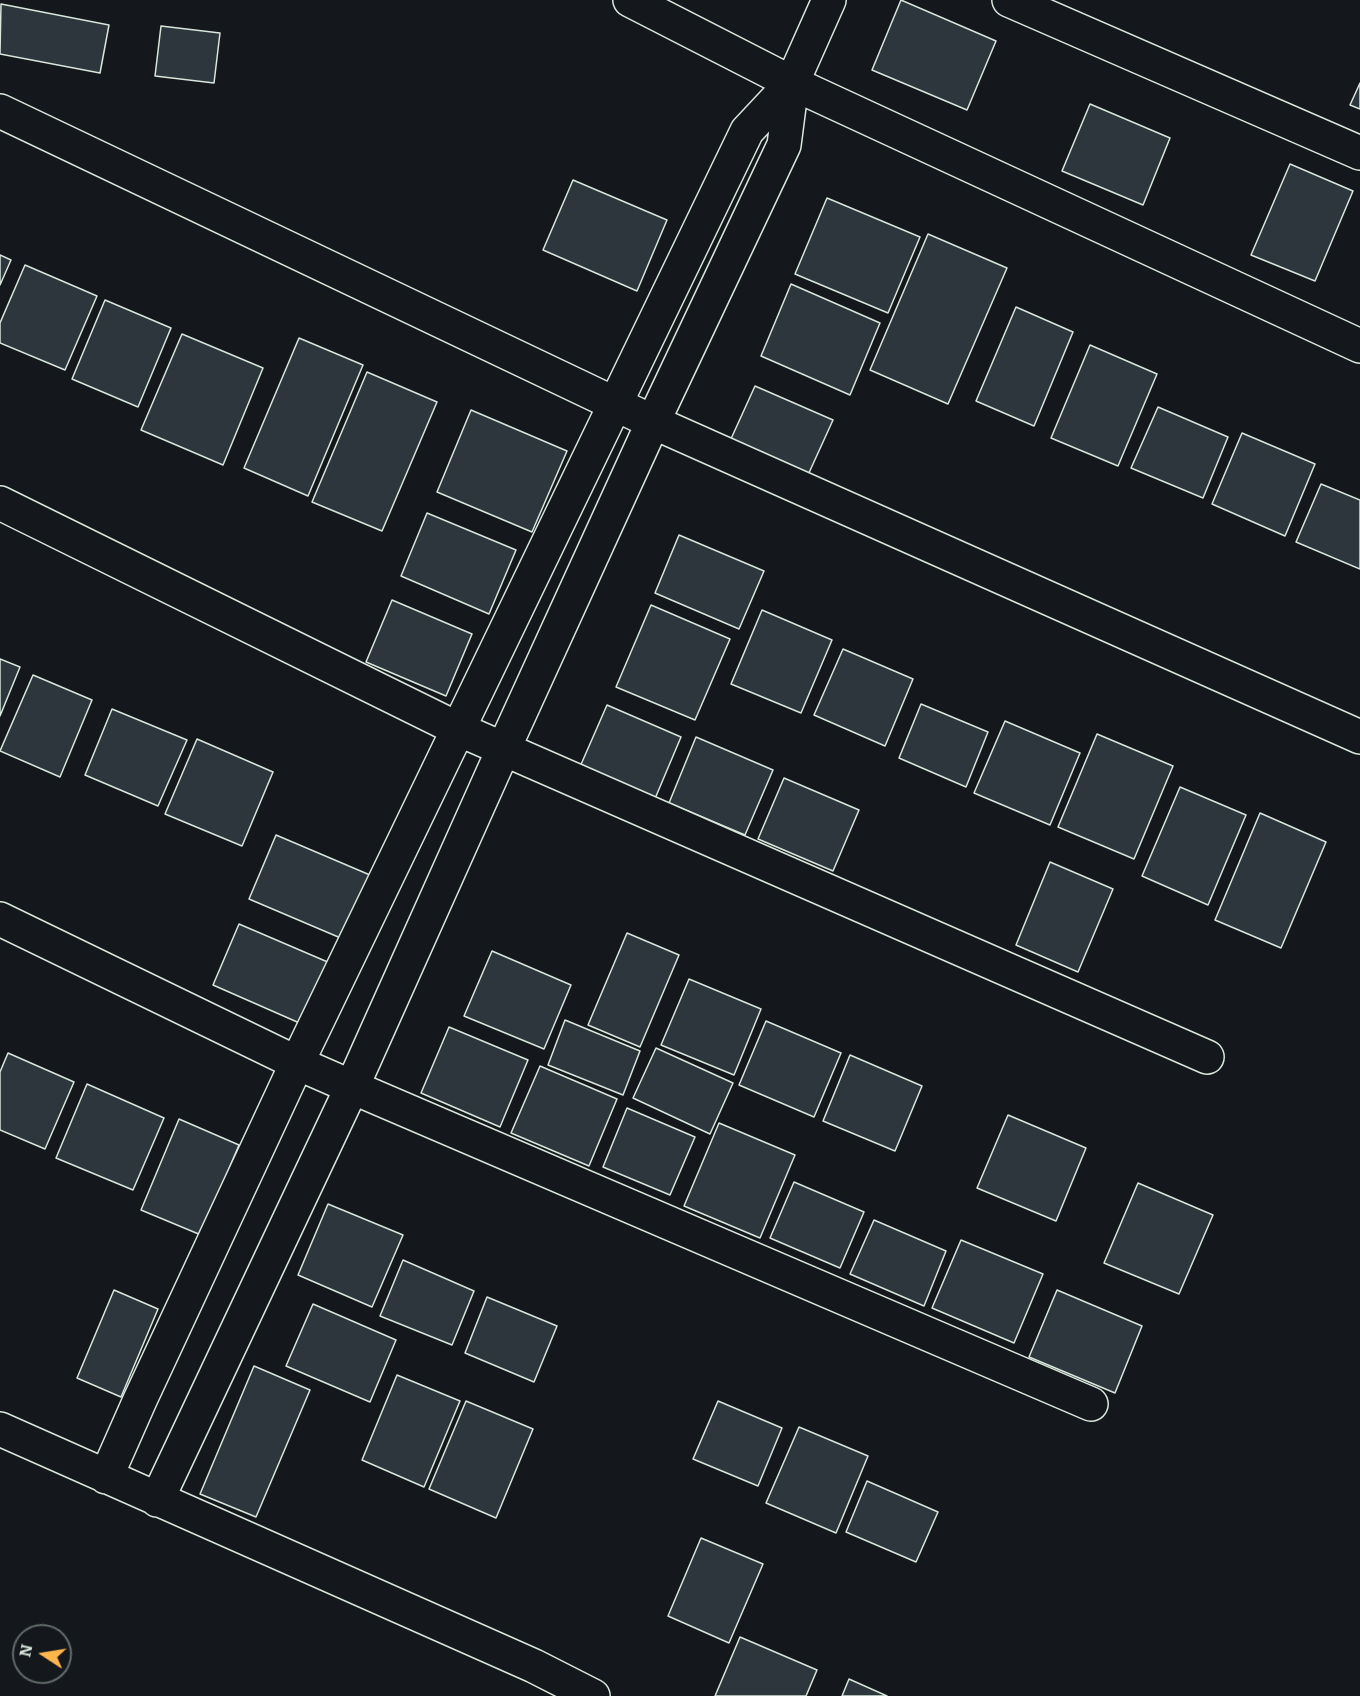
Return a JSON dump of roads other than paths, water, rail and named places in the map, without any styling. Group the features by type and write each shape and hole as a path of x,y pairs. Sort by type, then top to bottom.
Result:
{"street":[{"path":"630,0 792,83 1360,346"},
{"path":"157,1500 352,1087 653,422 784,145 792,83 829,0"},
{"path":"1009,0 1360,153"},
{"path":"106,1477 297,1063 747,131 792,83"},
{"path":"0,111 653,422 1360,737"},
{"path":"0,503 458,729 1207,1057"},
{"path":"0,919 297,1063 1091,1404"},
{"path":"0,1429 534,1666 593,1696"}]}
